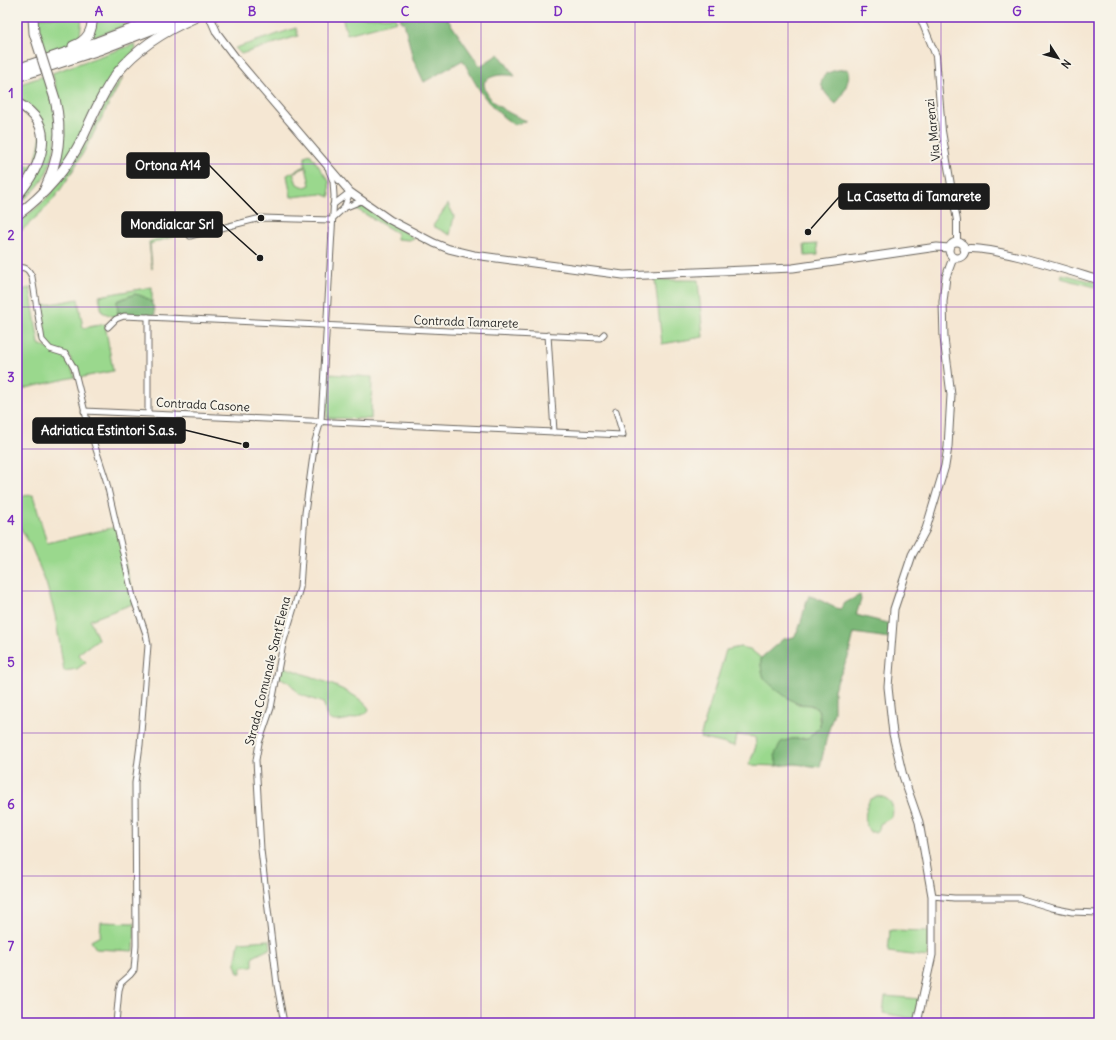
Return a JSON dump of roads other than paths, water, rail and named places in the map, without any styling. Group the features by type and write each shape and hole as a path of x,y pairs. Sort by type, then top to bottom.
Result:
{"highway":[{"path":"33,17 34,33 55,99 60,126 60,138 56,159 40,196"},
{"path":"66,53 69,48 82,42 89,34 92,26 92,17"},
{"path":"17,69 66,53 164,17"},
{"path":"17,77 99,50 184,17"},
{"path":"17,215 51,186 71,158 104,94 124,66 158,36 196,17"},
{"path":"17,103 36,119 42,131 43,143 36,168 17,196"},
{"path":"17,208 34,195 49,177"}],"main road":[{"path":"212,20 220,38 236,59 350,192 390,220 434,243 449,249 474,255 623,276 794,268 937,247 949,248"},
{"path":"957,242 962,244 964,254 960,258 953,258 949,254 949,248 952,244 957,242"},
{"path":"964,249 971,248 1003,254 1099,280"},
{"path":"917,1023 932,955 932,896 919,822 903,776 893,734 888,687 894,609 912,555 926,529 945,466 948,447 951,423 951,396 944,338 943,302 946,277 953,258"}],"street":[{"name":"Via Marenzi","path":"920,17 936,56 942,131 957,221 957,242"},
{"name":"Strada Comunale Sant'Elena","path":"284,1023 277,985 261,850 256,760 259,743 270,708 283,644 300,588 305,513 315,442 321,421 333,205 333,181 330,170"},
{"path":"333,205 350,192"},
{"path":"344,208 350,192"},
{"path":"190,236 261,218 332,220 344,208 362,201"},
{"path":"17,268 26,268 29,270 37,302 42,340 50,349 66,354 71,360 84,411 106,480 133,597 146,634 148,645 140,745 135,783 134,970 121,983 116,1023"},
{"name":"Contrada Tamarete","path":"108,327 116,318 124,316 600,338 604,334"},
{"path":"148,317 148,412"},
{"path":"548,335 554,432"},
{"name":"Contrada Casone","path":"84,411 148,412 623,435 616,411"},
{"path":"932,896 954,898 1020,898 1052,908 1072,912 1099,914"}],"place":[{"name":"Ortona A14","path":"261,218"},
{"name":"La Casetta di Tamarete","path":"808,232"},
{"name":"Mondialcar Srl","path":"260,258"},
{"name":"Adriatica Estintori S.a.s.","path":"246,445"}]}
